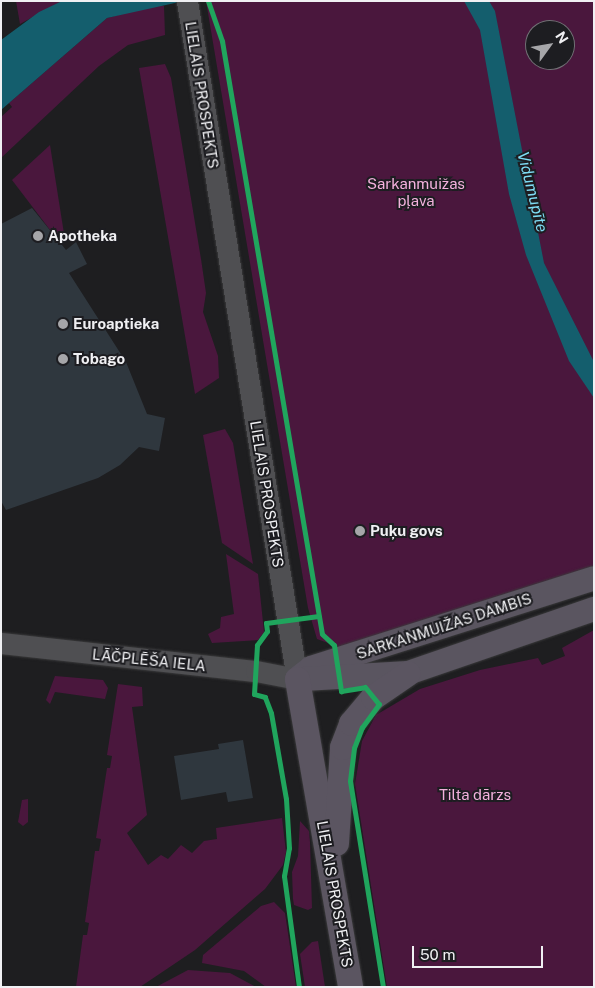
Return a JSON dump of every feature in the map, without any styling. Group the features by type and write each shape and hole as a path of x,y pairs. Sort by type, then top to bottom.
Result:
{"highway":[{"path":"334,886 342,747 352,723 365,705 408,673"},
{"name":"LIELAIS PROSPEKTS","path":"297,679 350,987"}],"main road":[{"name":"LIELAIS PROSPEKTS","path":"188,1 297,679"},
{"name":"SARKANMUIŽAS DAMBIS","path":"297,679 311,668 594,578"},
{"name":"SARKANMUIŽAS DAMBIS","path":"297,679 408,673 594,609"},
{"name":"LĀČPLĒŠA IELA","path":"1,643 256,671 297,679"}],"green space":[{"path":"16,1 62,1 20,24"},
{"name":"Sarkanmuižas pļava","path":"206,1 594,1 594,568 339,647 317,639 308,608"},
{"path":"152,6 164,6 165,35 128,45 99,66 1,158 1,117 12,107 9,103 107,18"},
{"path":"165,64 171,78 201,259 206,293 203,312 218,356 219,378 195,394 139,68"},
{"path":"50,145 65,240 60,243 12,180"},
{"path":"225,429 233,443 253,564 222,543 203,435"},
{"path":"226,554 258,574 264,632 258,640 212,643 208,634 220,628 221,617 234,614"},
{"name":"Tilta dārzs","path":"594,630 594,987 387,987 355,784 362,741 376,715 420,689 480,670 538,658 542,665 565,656 562,648"},
{"path":"55,676 103,680 108,688 105,699 55,692 50,704 46,700"},
{"path":"118,684 142,687 143,706 132,707 147,815 127,833 148,865 161,855 168,859 181,845 192,853 204,841 217,839 216,828 282,818 286,852 283,865 265,889 195,950 140,987 76,987 83,935 87,935 89,923 85,922 95,851 99,851 101,839 96,838 107,768 110,768 112,756 107,755"},
{"path":"28,799 28,822 23,826 18,822 22,800"},
{"path":"300,821 309,831 310,842 312,908 308,910 294,905 293,899 292,872 298,856"},
{"path":"274,902 285,913 296,987 266,987 244,971 202,963 203,955 261,906"},
{"path":"318,941 325,987 305,987 300,954 312,942"},
{"path":"188,970 230,973 256,987 156,987"}],"water":[{"path":"62,1 184,1 107,18 1,110 1,40 39,12"},
{"name":"Vidumupīte","path":"464,1 489,1 495,11 544,263 594,362 594,398 569,361 526,255 509,194 480,30"}],"building":[{"name":"Tobago","path":"32,208 66,250 76,242 87,264 69,273 126,362 147,414 165,418 159,451 139,447 120,465 98,478 6,510 1,501 1,224"},
{"path":"243,740 253,798 228,802 226,792 181,800 174,756 219,749 218,744"}],"cycle path":[{"path":"208,1 222,41 322,634 334,645 341,691 365,687 379,704 362,727 354,748 350,781 383,987"},
{"path":"299,987 284,876 289,848 286,799 271,713 265,697 254,694 257,645 267,631 266,623 319,616"}],"place":[{"name":"Apotheka","path":"38,236"},
{"name":"Euroaptieka","path":"63,324"},
{"name":"Tobago","path":"63,359"},
{"name":"Puķu govs","path":"360,531"}]}
